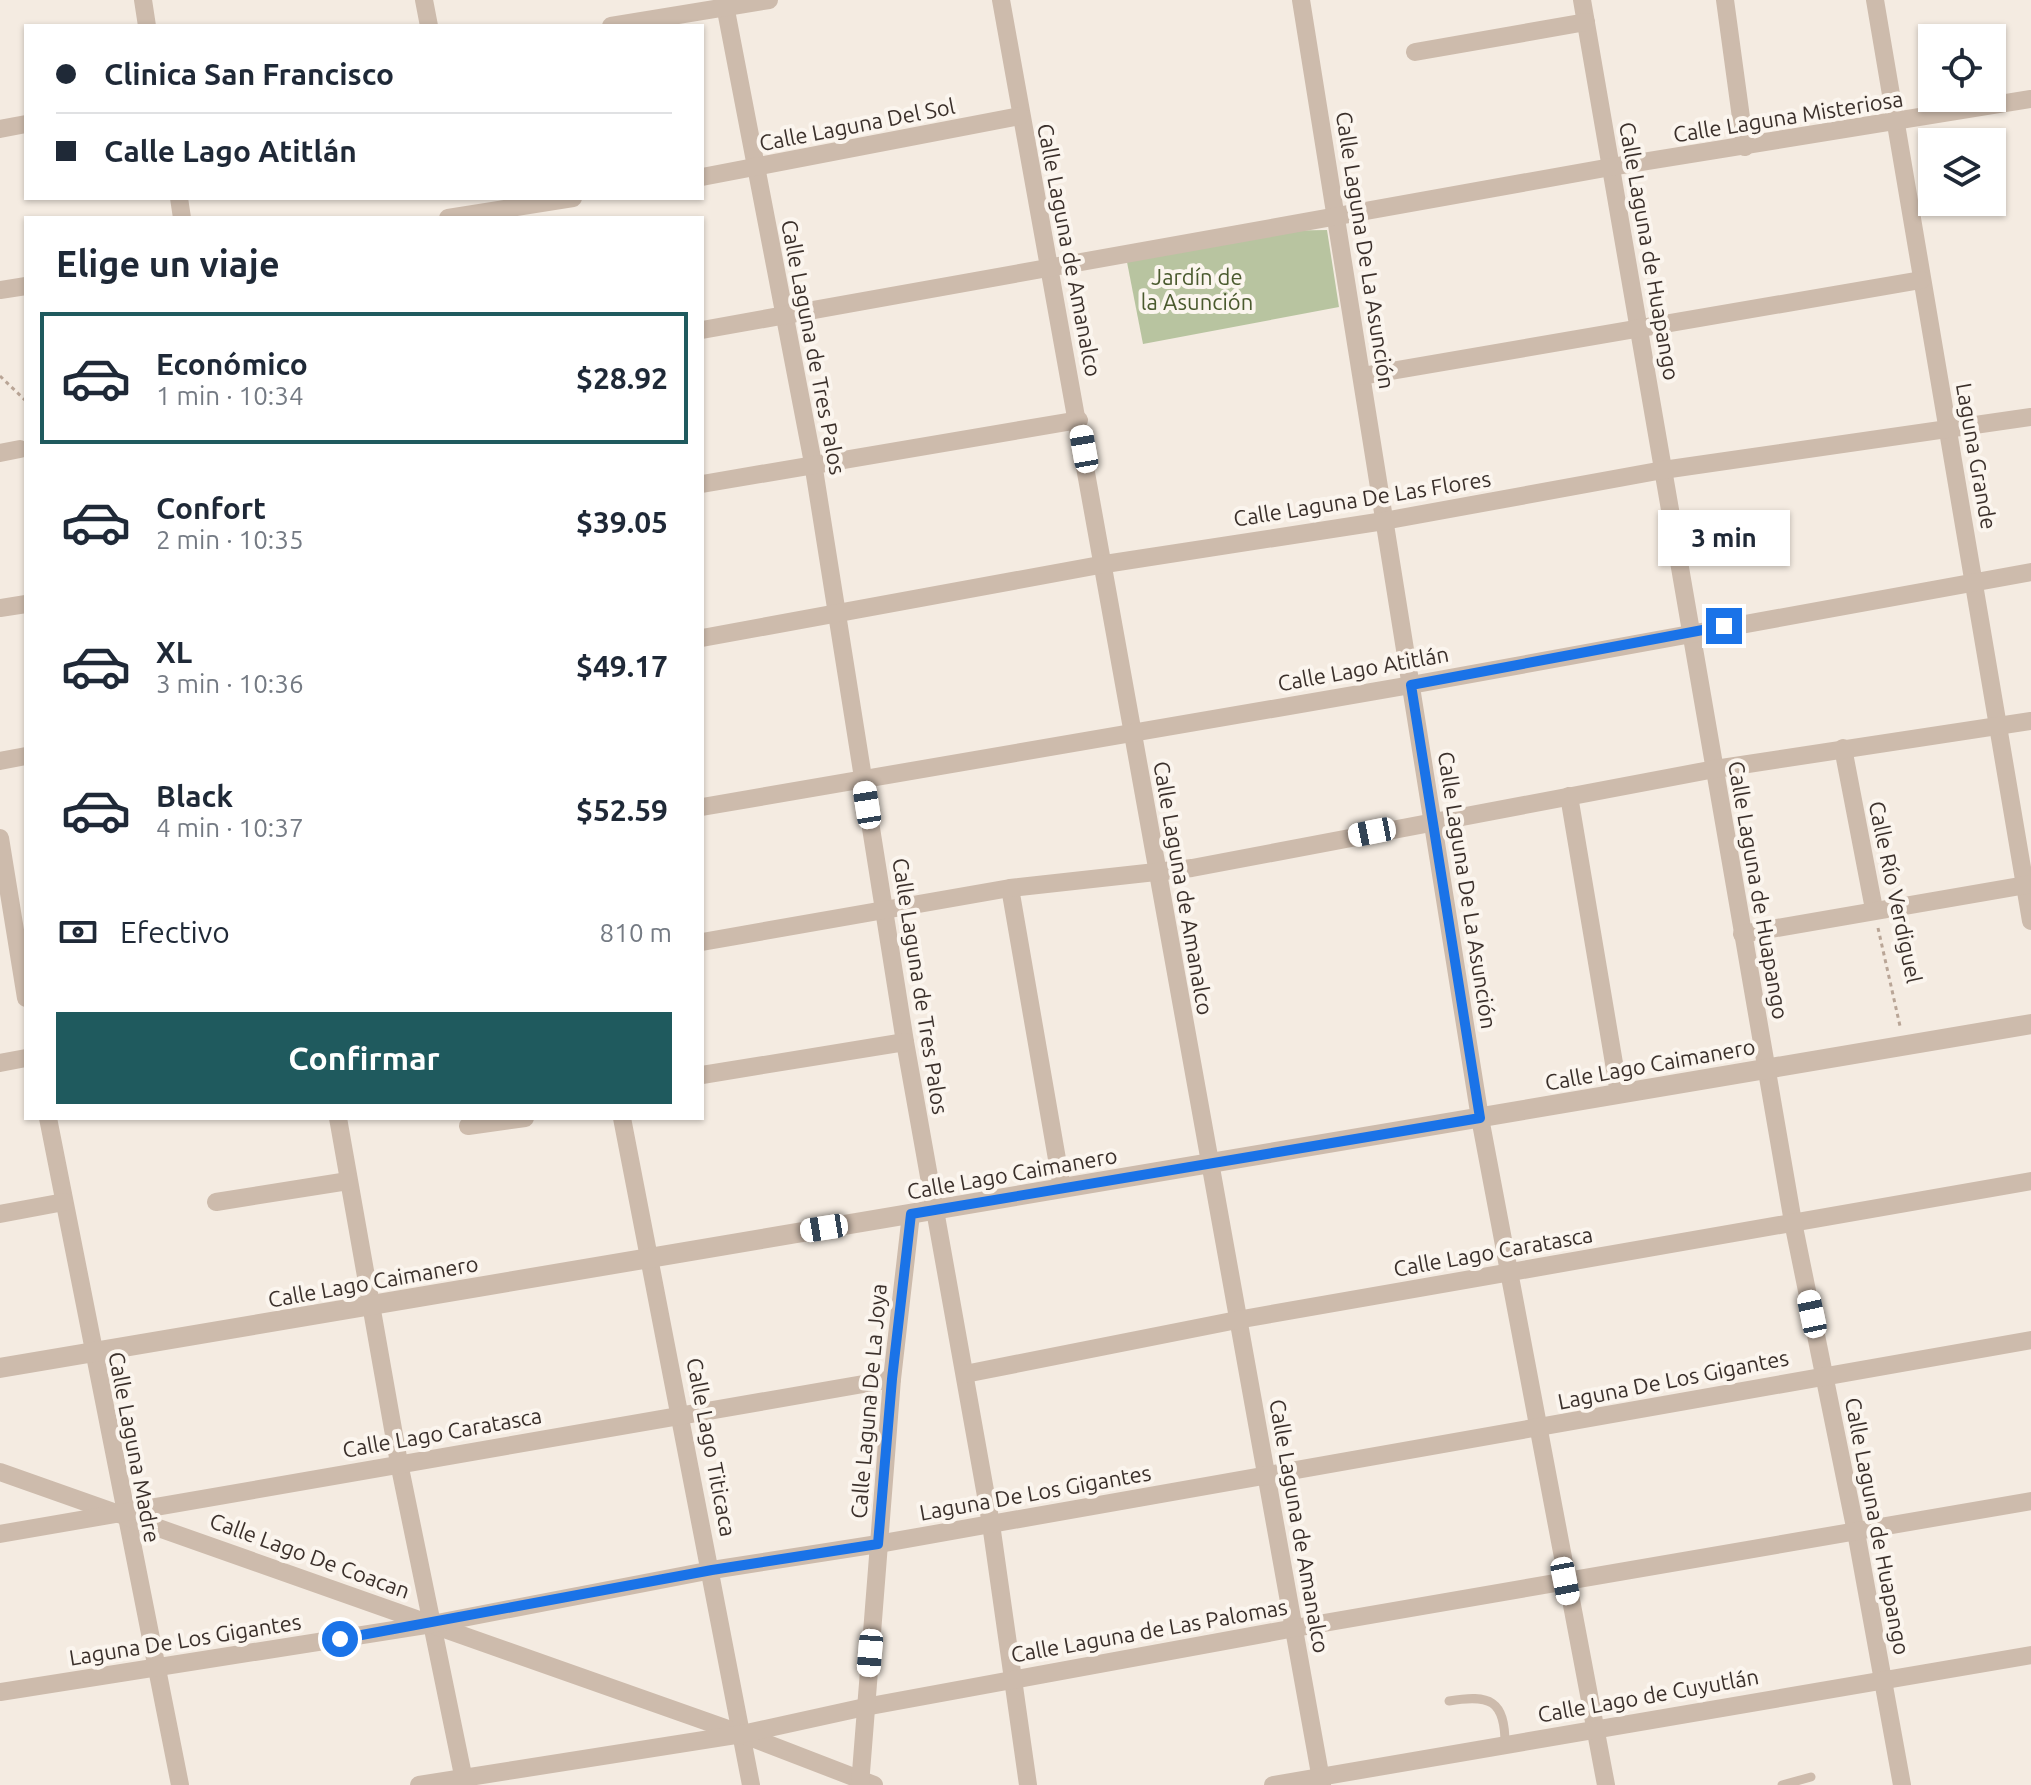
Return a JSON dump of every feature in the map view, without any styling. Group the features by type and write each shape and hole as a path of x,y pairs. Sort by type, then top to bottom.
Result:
{"street":[{"path":"143,0 147,24"},
{"path":"424,0 429,24"},
{"path":"621,24 725,4 769,0"},
{"name":"Calle Laguna de Amanalco","path":"1001,0 1322,1780"},
{"name":"Calle Laguna De La Asunción","path":"1301,0 1480,1118 1540,1429 1565,1581 1606,1785"},
{"name":"Calle Laguna de Huapango","path":"1582,0 1693,631 1765,1067 1902,1785"},
{"path":"1725,0 1745,147"},
{"name":"Laguna Grande","path":"1875,0 1998,726 2028,885 2031,921"},
{"name":"Calle Laguna de Tres Palos","path":"725,4 813,463 905,1042 991,1524 1016,1679 1028,1785"},
{"path":"1415,52 1586,22"},
{"name":"Calle Laguna Misteriosa","path":"704,330 1611,167 1896,124 2031,99"},
{"name":"Calle Laguna Del Sol","path":"704,177 1020,116"},
{"path":"0,129 24,124"},
{"path":"459,212 557,200"},
{"path":"1362,376 1638,326 1921,280"},
{"path":"0,290 24,286"},
{"name":"Calle Laguna De Las Flores","path":"704,638 836,616 1105,564 1384,521 1663,470 2031,417"},
{"path":"704,484 1079,420"},
{"path":"0,453 20,449"},
{"name":"Calle Lago Atitlán","path":"704,807 1411,685 1693,631 2031,572"},
{"path":"0,608 24,604"},
{"path":"704,942 1010,888 1192,868 1432,820 1715,769 2031,721"},
{"name":"Calle Río Verdiguel","path":"1843,748 1874,909"},
{"path":"0,761 24,756"},
{"path":"1569,796 1619,1093"},
{"path":"0,838 4,897 24,989"},
{"path":"1742,934 2028,885"},
{"path":"1010,888 1062,1188"},
{"name":"Calle Lago Caimanero","path":"0,1368 2031,1024"},
{"path":"704,1075 905,1042"},
{"path":"0,1063 24,1058"},
{"name":"Calle Laguna Madre","path":"48,1120 92,1353 180,1785"},
{"path":"338,1120 399,1463 465,1781"},
{"path":"468,1126 511,1120"},
{"name":"Calle Lago Titicaca","path":"622,1120 652,1257 751,1785"},
{"path":"216,1202 348,1181"},
{"name":"Calle Lago Caratasca","path":"965,1374 1237,1320 2031,1181"},
{"path":"0,1214 64,1202"},
{"name":"Calle Laguna De La Joya","path":"865,1784 865,1707 878,1544 892,1379 911,1214"},
{"name":"Laguna De Los Gigantes","path":"0,1692 432,1624 712,1570 1540,1429 1824,1375 2031,1340"},
{"name":"Calle Lago Caratasca","path":"0,1534 892,1379"},
{"name":"Calle Lago De Coacan","path":"0,1472 742,1734 865,1784"},
{"name":"Calle Laguna de Las Palomas","path":"419,1785 465,1781 742,1734 865,1707 1295,1628 2031,1501"},
{"name":"Calle Lago de Cuyutlán","path":"1273,1785 1322,1780 1594,1728 2031,1655"}],"lane":[{"path":"1449,1701 1472,1697 1495,1704 1502,1713 1505,1744"},
{"path":"1782,1785 1811,1777"}],"path":[{"path":"0,376 24,399"},
{"name":"Calle Río Verdiguel","path":"1874,909 1903,1045"}],"green space":[{"name":"Jardín de la Asunción","path":"1327,230 1339,307 1143,344 1126,257 1268,231"}],"route":[{"path":"340,1639 712,1570 878,1544 892,1379 911,1214 1480,1118 1411,685 1724,626"}]}
